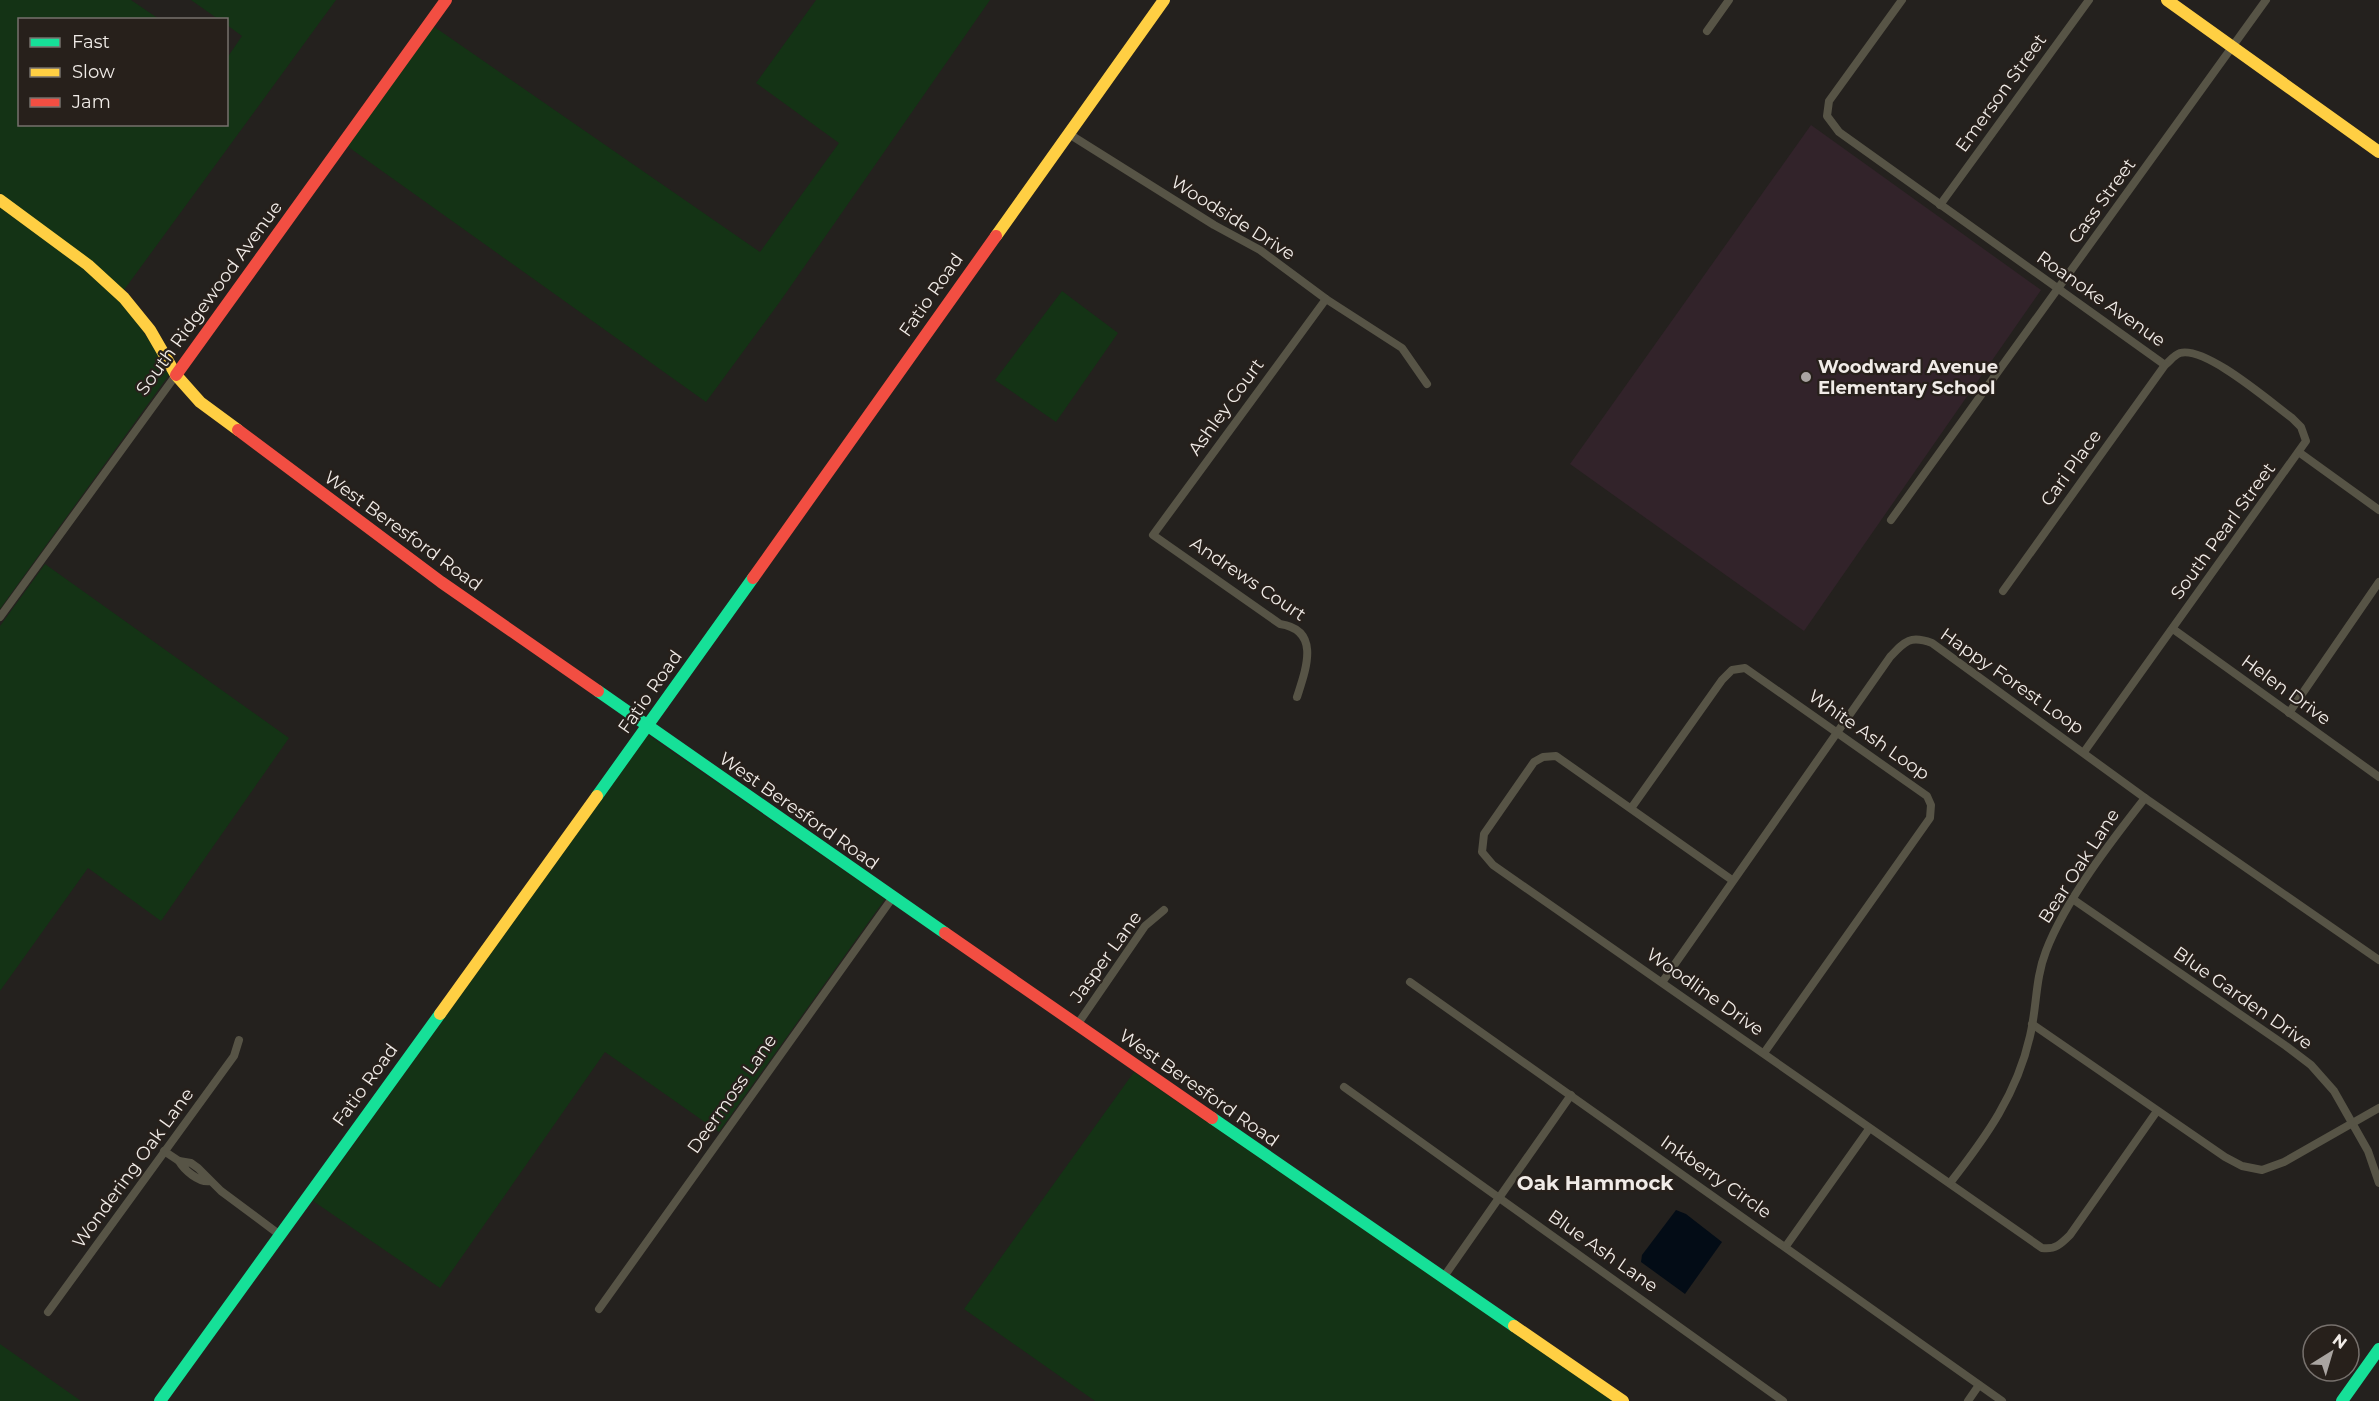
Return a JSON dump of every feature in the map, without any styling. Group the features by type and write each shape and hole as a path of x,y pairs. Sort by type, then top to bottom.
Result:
{"street":[{"name":"South Ridgewood Avenue","path":"0,617 446,0"},
{"name":"Fatio Road","path":"160,1401 647,727 1164,0"},
{"path":"1707,31 1729,0"},
{"name":"Roanoke Avenue","path":"1902,0 1829,101 1827,116 1839,132 2165,365 2178,353 2189,352 2207,357 2292,418 2301,427 2306,441 2300,453"},
{"name":"Emerson Street","path":"1940,205 2089,0"},
{"path":"2167,0 2379,152"},
{"name":"Cass Street","path":"1891,520 2266,0"},
{"name":"Woodside Drive","path":"1068,134 1214,225 1260,250 1326,299 1402,348 1427,384"},
{"name":"West Beresford Road","path":"0,200 88,265 124,298 150,330 176,375 200,402 261,449 441,582 647,727 1623,1401"},
{"name":"Ashley Court","path":"1153,535 1326,299"},
{"name":"Cari Place","path":"2003,591 2165,365"},
{"path":"2300,453 2379,510"},
{"name":"South Pearl Street","path":"2084,752 2300,453"},
{"name":"Andrews Court","path":"1153,535 1280,624 1293,626 1302,633 1308,655 1297,697"},
{"path":"2289,713 2379,582"},
{"name":"Helen Drive","path":"2174,629 2379,777"},
{"name":"Happy Forest Loop","path":"1663,981 1890,657 1904,642 1917,638 1932,644 2145,798 2379,960"},
{"name":"White Ash Loop","path":"1632,807 1722,680 1732,670 1745,668 1927,796 1931,805 1930,818 1764,1053"},
{"name":"Woodline Drive","path":"1732,880 1632,807 1556,756 1543,757 1534,762 1484,834 1482,852 1493,865 1663,981 1869,1129 2042,1248 2050,1249 2061,1245 2070,1235 2157,1111"},
{"name":"Bear Oak Lane","path":"1950,1183 1999,1118 2013,1090 2032,1024 2037,975 2059,921 2145,798"},
{"name":"Deermoss Lane","path":"599,1309 892,897"},
{"name":"Blue Garden Drive","path":"2074,900 2295,1052 2334,1091 2368,1151 2379,1183"},
{"name":"Jasper Lane","path":"1077,1025 1145,926 1164,910"},
{"name":"Inkberry Circle","path":"1410,982 2002,1401"},
{"path":"2032,1024 2225,1157 2242,1166 2262,1170 2284,1162 2379,1108"},
{"name":"Wondering Oak Lane","path":"48,1312 234,1056 239,1040"},
{"name":"Blue Ash Lane","path":"1344,1087 1784,1401"},
{"path":"1443,1278 1571,1095"},
{"path":"1786,1246 1869,1129"},
{"path":"164,1151 179,1161 191,1163 210,1181 280,1235"},
{"path":"2342,1401 2379,1349"},
{"path":"1968,1401 1979,1385"}],"shaded area":[{"name":"Woodward Avenue Elementary School","path":"1811,125 2041,290 1804,631 1570,464"},
{"path":"1676,1210 1686,1214 1722,1242 1685,1294 1641,1262 1642,1255"}],"green space":[{"path":"0,0 131,0 158,18 18,18 18,126 228,126 228,57 242,36 228,26 228,18 217,18 191,0 336,0 124,290 0,193"},
{"path":"816,0 990,0 779,303 706,402 347,146 433,26 760,252 839,143 756,83"},
{"path":"0,207 62,252 120,302 141,328 169,375 0,609"},
{"path":"1062,291 1118,333 1056,422 995,380"},
{"path":"45,564 289,738 161,921 88,868 0,991 0,626"},
{"path":"648,735 885,899 719,1132 605,1052 440,1288 313,1201"},
{"path":"1134,1072 1613,1401 1095,1401 964,1309"},
{"path":"0,1344 81,1401 0,1401"}],"traffic: fast":[{"path":"597,796 753,578"},
{"path":"598,691 945,933"},
{"path":"160,1401 440,1014"},
{"path":"1212,1118 1514,1326"},
{"path":"2342,1401 2379,1349"}],"traffic: slow":[{"path":"996,236 1164,0"},
{"path":"2167,0 2379,152"},
{"path":"0,200 88,265 124,298 150,330 176,375 200,402 238,430"},
{"path":"440,1014 597,796"},
{"path":"1514,1326 1623,1401"}],"traffic: jam":[{"path":"176,375 446,0"},
{"path":"753,578 996,236"},
{"path":"238,430 441,582 598,691"},
{"path":"945,933 1212,1118"}],"place":[{"name":"Woodward Avenue Elementary School","path":"1806,377"}],"district":[{"name":"Oak Hammock","path":"1595,1183"}]}
